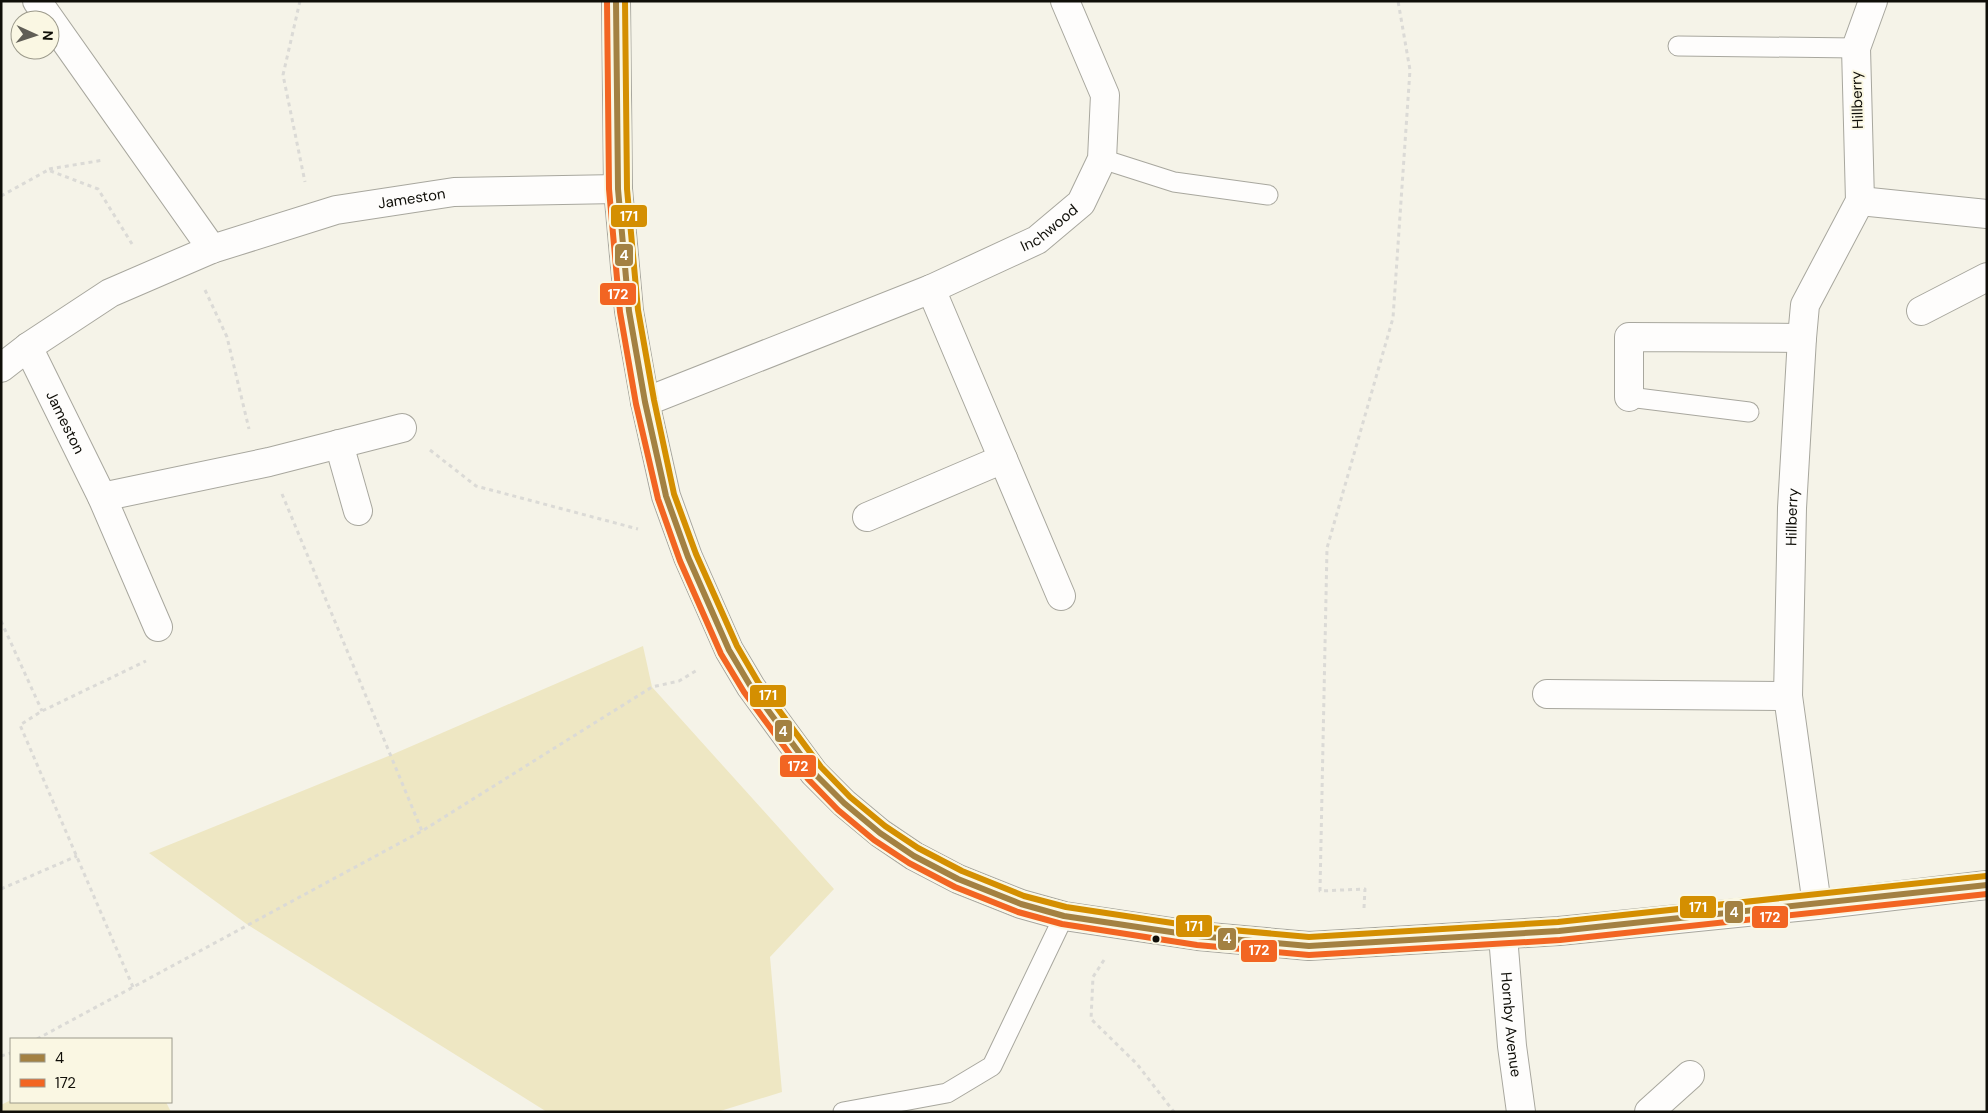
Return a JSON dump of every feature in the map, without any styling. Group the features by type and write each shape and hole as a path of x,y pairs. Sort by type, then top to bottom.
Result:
{"street":[{"path":"37,1 144,154 201,254"},
{"path":"616,1 618,188 629,311 645,402 666,496 688,557 729,650 751,687 814,773 844,803 880,833 914,856 958,879 1020,904 1064,916 1208,937 1309,946 1503,936 1817,905 1987,884"},
{"name":"Inchwood","path":"645,402 931,290 1037,240 1081,203 1102,159 1105,95 1065,1"},
{"name":"Hillberry","path":"1817,905 1788,696 1792,508 1802,338 1805,305 1860,201 1856,48 1874,1"},
{"name":"Jameston","path":"1,368 28,347 110,294 201,254 336,210 454,192 618,188"},
{"path":"1860,201 1987,214"},
{"path":"1921,311 1987,278"},
{"path":"931,290 1061,596"},
{"path":"1629,397 1629,337 1802,338"},
{"name":"Jameston","path":"28,347 102,497 158,627"},
{"path":"102,497 269,462 402,428"},
{"path":"339,444 358,511"},
{"path":"867,518 1003,459"},
{"path":"1548,694 1788,696"},
{"name":"Hornby Avenue","path":"1503,936 1512,1046 1521,1112"},
{"path":"1649,1112 1690,1075"}],"lane":[{"path":"1678,46 1856,48"},
{"path":"1102,159 1174,182 1268,195"},
{"path":"1629,397 1749,412"},
{"path":"843,1112 947,1093 992,1066 1064,916"}],"path":[{"path":"300,1 283,75 312,218"},
{"path":"1362,943 1364,889 1320,891 1327,548 1393,318 1410,70 1398,1"},
{"path":"1,196 48,170 144,154"},
{"path":"48,170 98,189 151,275"},
{"path":"201,254 227,337 251,436 269,462 422,831"},
{"path":"402,428 476,486 638,529"},
{"path":"1,621 42,711"},
{"path":"133,987 20,725 42,711 164,653 158,627"},
{"path":"38,1038 422,831 652,687 679,681 696,672"},
{"path":"1,888 77,856"},
{"path":"1104,960 1093,977 1091,1019 1138,1064 1174,1112"}],"shaded area":[{"path":"643,646 652,687 834,889 770,957 782,1092 717,1112 547,1112 248,925 149,853 391,755"},
{"path":"10,1100 10,1103 166,1103 171,1112 1,1112 1,1105"}],"transit line":[{"name":"172","path":"607,1 609,189 620,312 636,404 658,499 680,561 721,654 744,692 808,779 838,810 874,840 909,863 955,887 1018,912 1062,924 1197,945 1309,955 1560,940 1987,894"},
{"name":"4","path":"616,1 618,189 629,311 645,402 666,496 688,557 729,650 751,687 814,773 844,803 880,833 914,856 958,879 1021,904 1064,916 1198,936 1309,946 1559,931 1987,885"},
{"name":"171","path":"625,1 627,189 638,310 654,400 674,494 696,554 737,646 758,682 821,767 850,797 885,826 918,848 962,871 1024,896 1066,907 1199,927 1309,937 1558,922 1986,876"}]}
